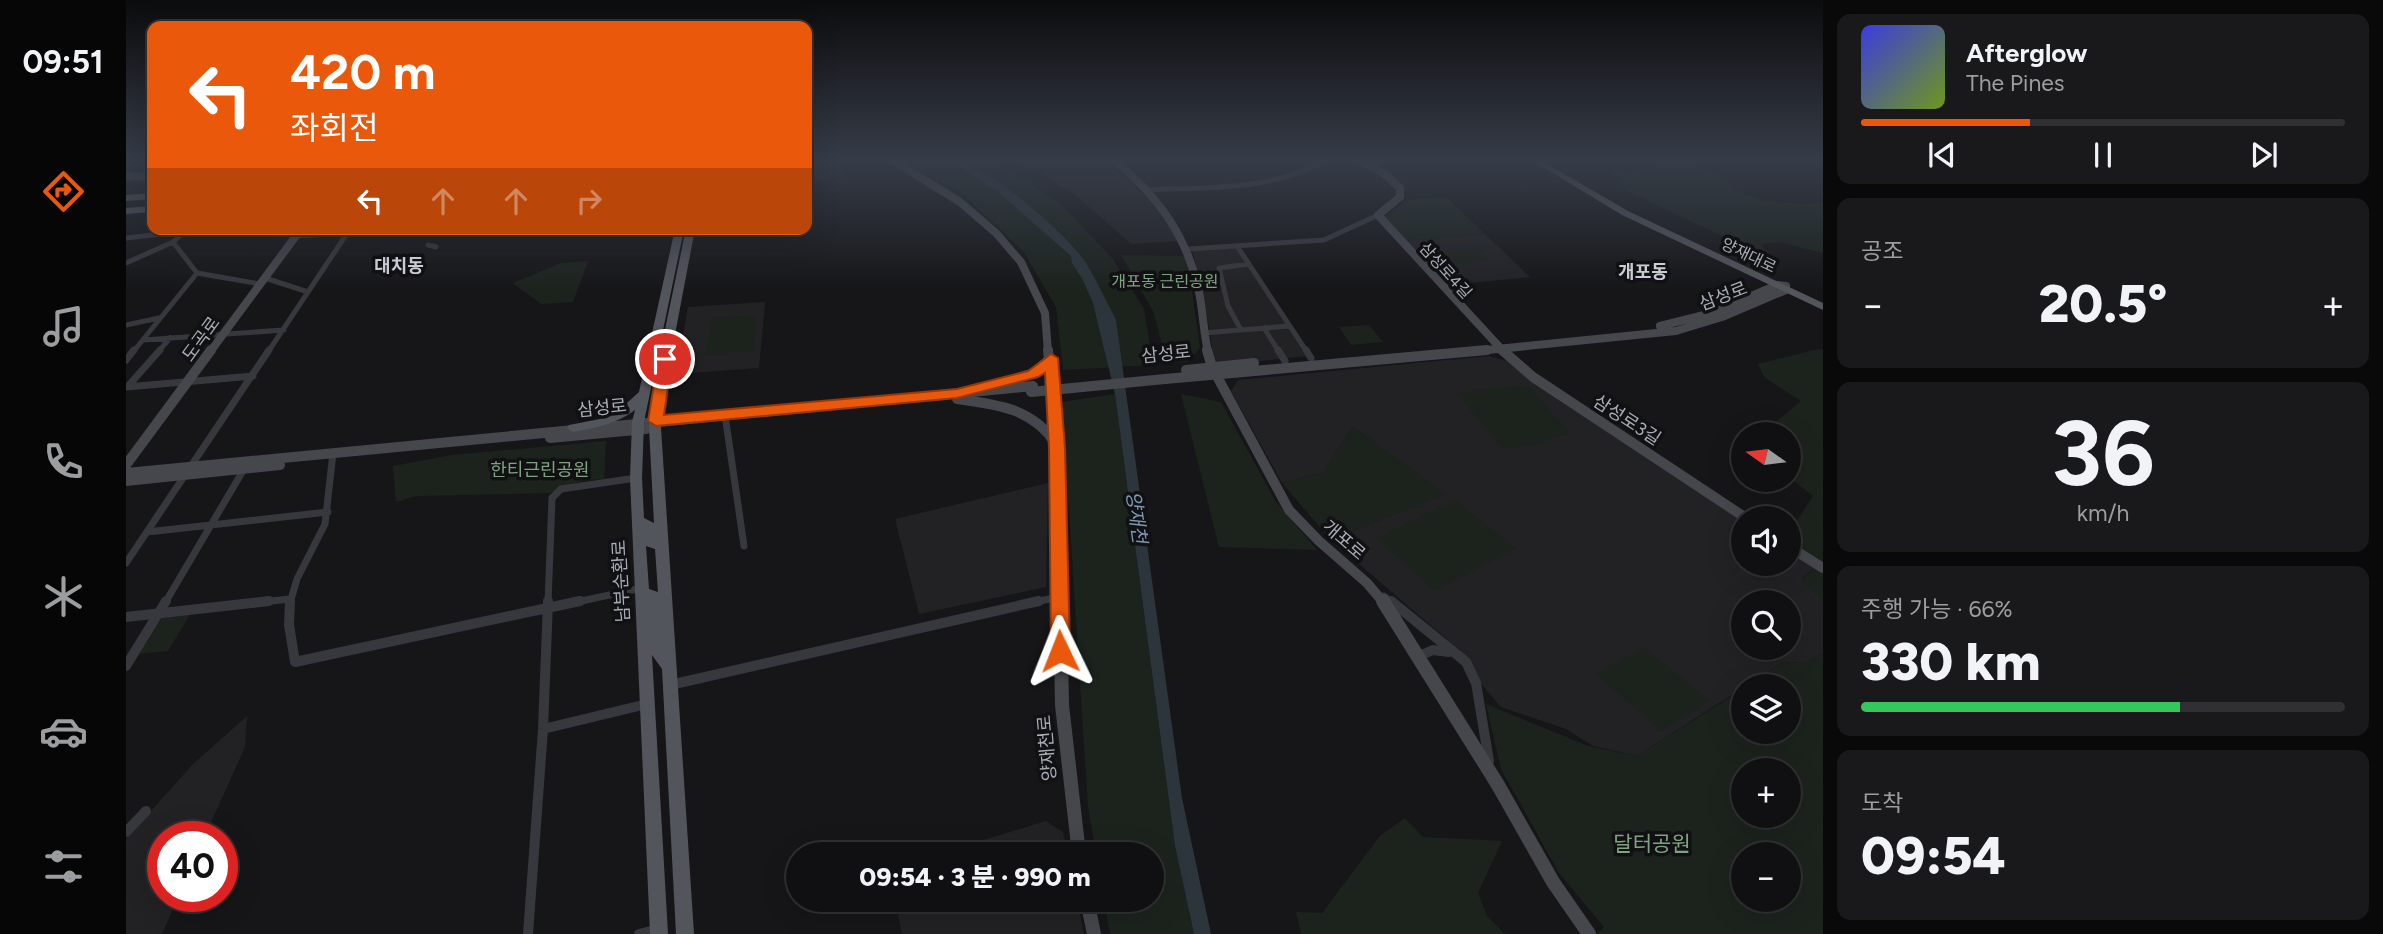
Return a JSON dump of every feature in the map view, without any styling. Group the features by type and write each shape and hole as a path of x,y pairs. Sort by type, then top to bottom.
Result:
{"main road":[{"name":"양재천로","path":"963,205 1013,251 1028,273 1045,313 1057,448 1062,705 1078,842"},
{"name":"개포로","path":"1162,205 1189,249 1201,299 1203,333 1213,370 1289,510 1319,541 1367,583 1387,606 1498,785 1553,882 1589,934"},
{"path":"1378,215 1391,205"},
{"name":"양재대로","path":"1613,205 1625,213 1823,305"},
{"name":"양재대로","path":"1620,205 1783,287"},
{"name":"삼성로4길","path":"1378,215 1497,346"},
{"name":"도곡로","path":"126,465 296,235"},
{"name":"남부순환로","path":"659,931 636,478 638,426 644,391 679,235"},
{"path":"685,934 655,424 660,382 690,235"},
{"name":"삼성로","path":"1213,370 1676,331 1722,317 1783,287"},
{"name":"삼성로","path":"126,481 188,470 1165,376 1311,358 1497,346"},
{"name":"삼성로3길","path":"1497,346 1564,399 1731,508"},
{"path":"957,396 1033,374 1051,358"},
{"path":"573,428 607,422 627,412 644,391"},
{"path":"957,396 1023,412 1051,435 1057,448"},
{"name":"삼성로","path":"655,424 726,422 957,396"},
{"name":"삼성로","path":"126,472 244,469 331,456 573,428 638,426"},
{"path":"638,520 650,527 653,545 660,543 662,539"},
{"path":"1801,554 1823,568"},
{"path":"643,593 654,596 657,650 668,666"},
{"path":"1089,912 1094,934"}],"street":[{"path":"126,218 130,210"},
{"path":"1189,249 1324,240 1378,215"},
{"path":"126,238 148,235"},
{"path":"126,263 173,242 181,235"},
{"path":"126,563 346,235"},
{"path":"173,242 197,273 262,281 308,292"},
{"path":"428,245 436,247"},
{"path":"1237,246 1311,358"},
{"path":"1241,330 1228,306 1219,268 1249,264"},
{"path":"126,360 197,273"},
{"path":"126,325 159,318"},
{"path":"1203,333 1289,326"},
{"path":"1264,328 1285,361"},
{"path":"143,340 284,330"},
{"path":"127,387 170,338"},
{"path":"127,387 253,376"},
{"path":"726,422 744,546"},
{"path":"331,456 331,485 324,530 290,599 288,621 295,662 548,607 643,593"},
{"path":"126,666 214,524 244,469"},
{"path":"528,934 543,729 552,498 561,489 636,478"},
{"path":"147,532 328,512"},
{"path":"1367,583 1460,656 1473,670 1480,729 1498,785"},
{"path":"669,685 1058,597"},
{"path":"126,617 290,599"},
{"path":"1419,656 1425,651 1444,649 1460,656"},
{"path":"543,729 648,704"},
{"path":"126,832 146,811"},
{"path":"639,934 659,931"}],"shaded area":[{"path":"1087,205 1154,205 1178,241 1131,244"},
{"path":"1485,234 1530,277 1447,285 1406,241"},
{"path":"1237,247 1307,356 1215,366 1204,297 1192,249"},
{"path":"765,302 759,368 676,374 688,307"},
{"path":"1489,356 1507,361 1560,401 1731,512 1731,576 1801,576 1801,559 1813,568 1802,579 1802,583 1823,599 1823,654 1803,663 1783,662 1764,674 1731,674 1731,695 1637,756 1593,746 1566,729 1501,707 1477,679 1464,654 1331,540 1445,494 1353,427 1324,472 1282,483 1231,391 1238,380"},
{"path":"1048,483 1046,587 919,614 895,519"},
{"path":"247,716 245,747 212,821 147,821 147,912 172,912 162,934 126,934 126,839 193,764"},
{"path":"1046,821 1063,832 1065,842 977,842"},
{"path":"897,912 1079,912 1084,934 902,934"}],"green space":[{"path":"974,205 1062,205 1113,259 1144,309 1153,365 1063,370 1056,307 1024,252"},
{"path":"1400,205 1454,205 1485,234 1406,241 1385,217"},
{"path":"1656,205 1823,205 1823,253 1779,242 1762,244 1769,252 1766,257"},
{"path":"1476,248 1490,261 1452,264 1439,250"},
{"name":"개포동 근린공원","path":"1121,255 1187,256 1200,348 1187,362 1167,363 1153,311"},
{"path":"588,261 573,302 541,304 513,283 561,263"},
{"path":"757,315 753,351 705,354 712,318"},
{"path":"1369,325 1383,342 1351,345 1339,327"},
{"path":"1823,350 1823,599 1802,584 1802,580 1813,568 1801,556 1801,515 1813,496 1801,486 1801,422 1776,422 1801,401 1764,377 1758,364"},
{"path":"1517,385 1529,387 1569,432 1538,444 1502,449 1457,393"},
{"path":"1115,394 1175,846 1194,934 1110,934 1106,912 1164,912 1164,842 1094,842 1088,807 1062,402"},
{"path":"1181,394 1221,402 1276,502 1317,550 1219,547"},
{"path":"1353,427 1446,494 1331,540 1282,483 1324,472"},
{"name":"한티근린공원","path":"606,441 604,479 577,483 551,493 416,496 396,502 393,466 452,455"},
{"path":"1455,500 1516,548 1435,591 1376,538"},
{"path":"191,613 168,651 139,654 164,615"},
{"path":"1644,647 1710,701 1661,731 1596,674"},
{"name":"달터공원","path":"1823,654 1823,934 1597,934 1604,927 1559,873 1501,769 1486,704 1588,746 1637,756 1731,697 1731,744 1801,744 1801,674 1765,674 1783,662 1803,663"},
{"path":"1405,818 1423,837 1502,841 1478,893 1487,916 1505,934 1301,934 1296,912 1322,913 1380,836"}],"water":[{"name":"양재천","path":"1013,205 1027,205 1062,235 1086,263 1116,320 1182,798 1211,934 1194,934 1175,846 1115,394 1093,303 1071,256"}],"district":[{"name":"대치동","path":"399,266"},
{"name":"개포동","path":"1643,272"}],"route":[{"path":"665,359 656,421 957,394 1033,374 1051,358 1057,448 1060,651"}]}
